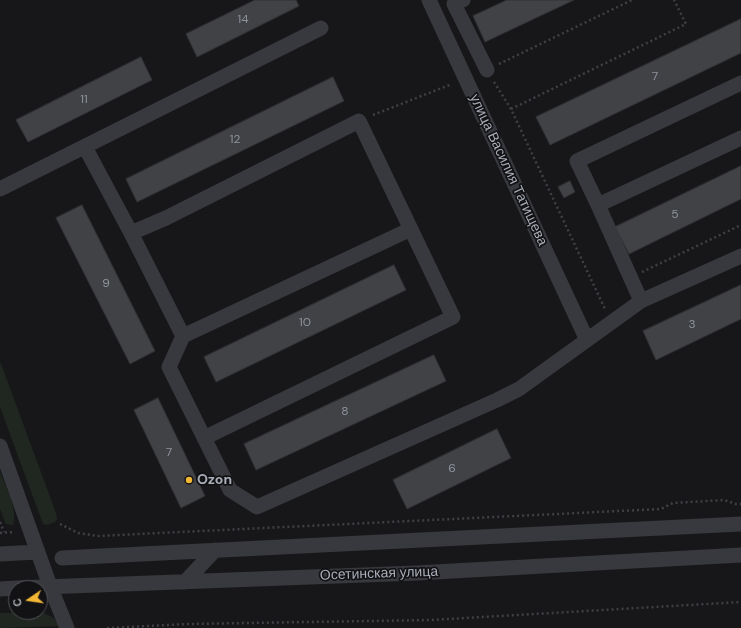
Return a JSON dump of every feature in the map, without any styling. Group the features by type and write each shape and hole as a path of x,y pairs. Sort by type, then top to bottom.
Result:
{"street":[{"name":"улица Василия Татищева","path":"429,0 587,340"},
{"path":"463,0 454,4 487,70"},
{"path":"0,189 320,28"},
{"path":"641,302 631,277 577,161 741,83"},
{"path":"131,233 166,218 359,121 453,317 204,438"},
{"path":"598,205 741,138"},
{"path":"84,147 131,233 183,336"},
{"path":"411,229 183,336 170,367 230,490 257,507 519,389 641,302 741,256"},
{"path":"0,446 50,586 68,628"},
{"path":"62,558 741,524"},
{"path":"185,582 215,550"},
{"path":"0,554 38,552"},
{"name":"Осетинская улица","path":"50,586 417,573 741,556"}],"path":[{"path":"611,322 511,109 487,70 632,0"},
{"path":"511,109 686,24 674,0"},
{"path":"359,121 466,79"},
{"path":"631,277 741,225"},
{"path":"60,524 78,534 97,536 661,509 673,503 680,502 724,500 741,504"},
{"path":"0,522 2,533 14,532"},
{"path":"107,628 187,624 431,620 741,602"}],"shaded area":[{"path":"0,361 56,513 57,519 55,522 47,525 43,524 0,407"},
{"path":"0,472 13,505 13,525 6,524 0,509"},
{"path":"0,613 8,613 8,620 48,620 48,615 56,620 60,626 0,628"}],"building":[{"path":"255,0 296,0 299,6 197,57 186,34"},
{"path":"507,0 574,0 485,42 473,16"},
{"path":"741,19 741,53 550,145 536,117"},
{"path":"141,57 152,80 28,142 16,120"},
{"path":"333,77 344,101 137,202 126,179"},
{"path":"741,166 741,199 629,254 615,227"},
{"path":"570,181 575,192 564,198 558,187"},
{"path":"82,205 155,351 130,364 56,218"},
{"path":"394,265 406,290 216,382 204,357"},
{"path":"741,285 741,319 656,360 643,331"},
{"path":"434,355 446,381 256,470 244,444"},
{"path":"158,398 205,496 181,508 134,410"},
{"path":"497,429 511,458 407,509 393,480"}],"place":[{"name":"Ozon","path":"189,480"}]}
